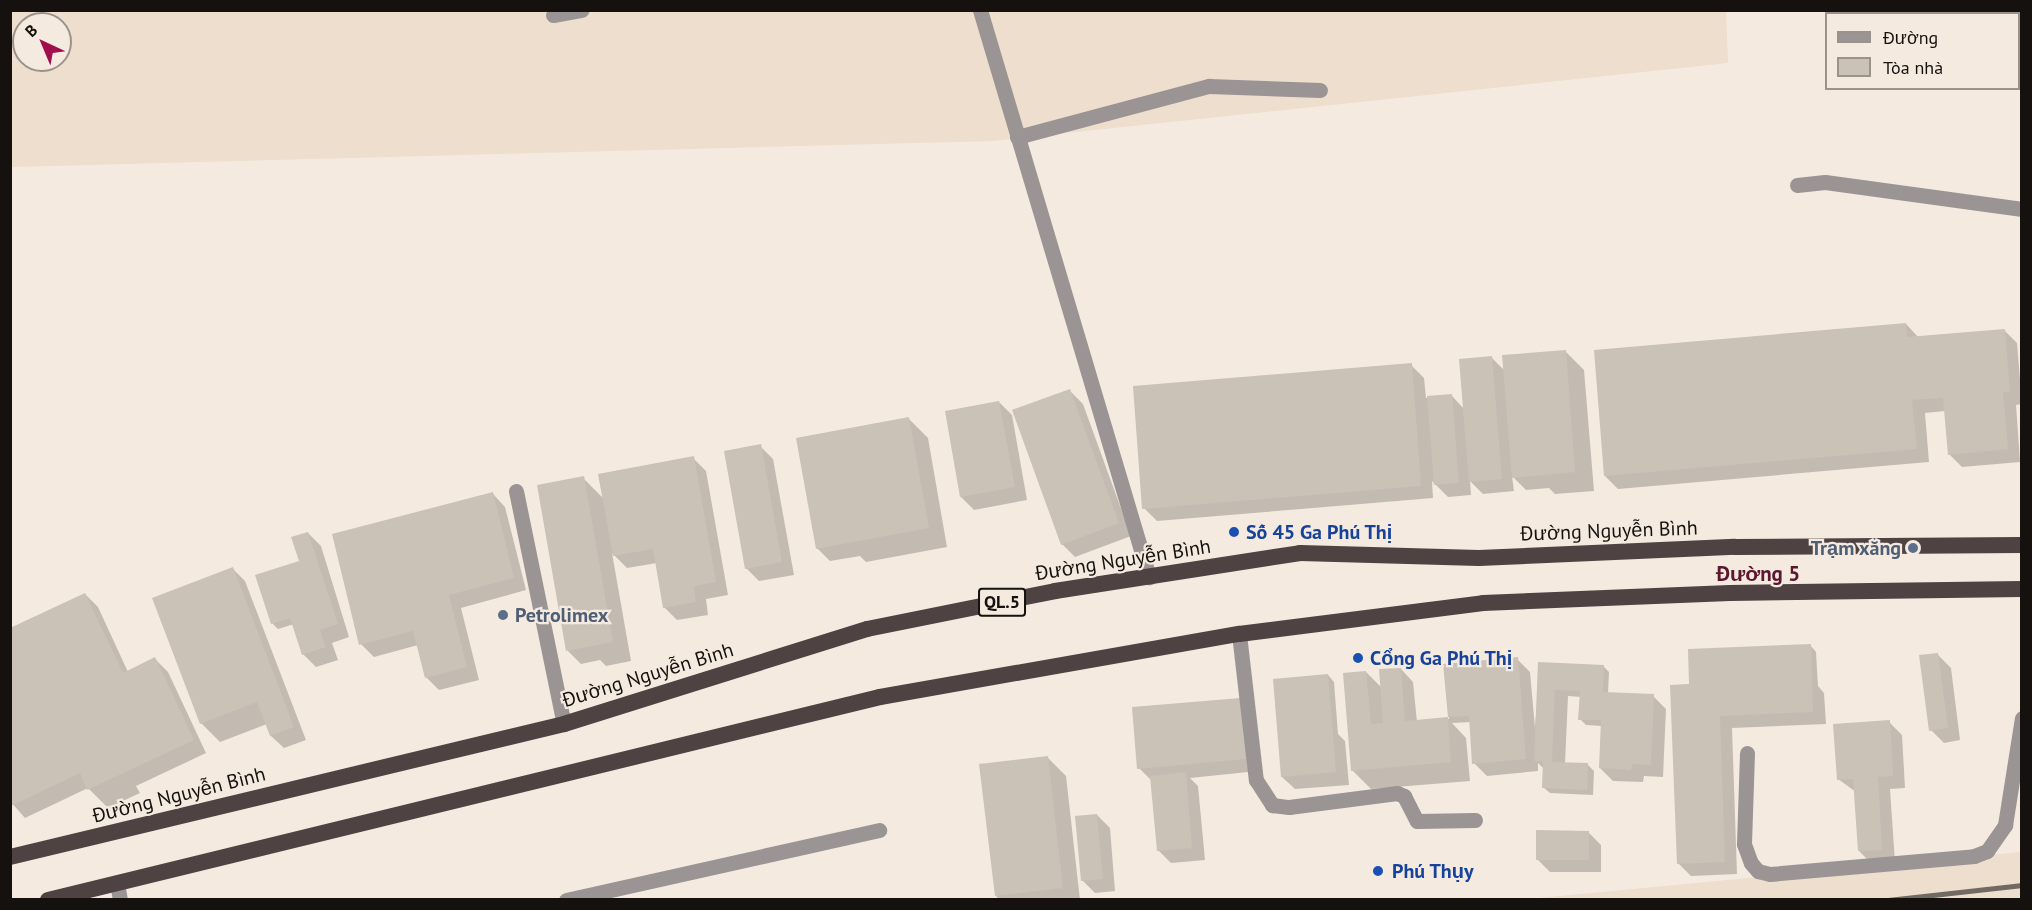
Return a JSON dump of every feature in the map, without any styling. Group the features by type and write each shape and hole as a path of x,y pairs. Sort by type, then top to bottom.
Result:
{"highway":[{"name":"Đường Nguyễn Bình","path":"10,857 564,724 867,629 1054,591 1300,553 1479,558 1735,547 2022,545"},
{"path":"48,900 880,697 1239,634 1483,603 1730,593 2022,589"}],"street":[{"path":"553,15 582,10"},
{"path":"980,10 1149,577"},
{"path":"1017,137 1209,86 1320,90"},
{"path":"1797,185 1825,182 2022,209"},
{"path":"516,491 564,724"},
{"path":"1239,634 1256,780 1272,805 1289,807 1397,793 1404,796 1416,820 1475,820"},
{"path":"1747,753 1744,844 1751,863 1758,871 1770,874 1974,856 1987,851 2005,825 2022,718"},
{"path":"566,900 879,830"},
{"path":"117,883 120,900"}],"shaded area":[{"path":"1726,10 1728,63 991,141 11,167 10,11"},
{"path":"2021,852 2021,899 1528,899"}],"building":[{"path":"1906,323 1907,337 2005,329 2010,392 2003,392 2008,449 1948,455 1943,398 1912,400 1917,449 1604,476 1594,350"},
{"path":"1566,350 1575,472 1512,478 1502,355"},
{"path":"1492,356 1502,479 1469,482 1459,359"},
{"path":"1412,363 1421,486 1142,509 1133,386"},
{"path":"1070,389 1119,523 1061,545 1012,410"},
{"path":"1452,394 1459,483 1434,485 1427,396"},
{"path":"999,401 1015,487 960,497 945,411"},
{"path":"909,417 929,528 816,549 796,438"},
{"path":"761,444 782,562 745,569 724,451"},
{"path":"694,456 716,582 694,586 696,602 663,608 653,549 613,556 598,474"},
{"path":"584,476 613,642 566,651 537,485"},
{"path":"493,492 514,578 449,595 467,667 425,678 413,631 359,645 332,534"},
{"path":"308,532 338,624 320,630 326,647 302,655 290,618 271,624 255,575 299,561 291,537"},
{"path":"233,567 294,727 270,736 257,702 200,724 152,598"},
{"path":"85,593 123,673 155,657 194,740 87,790 80,773 11,806 10,628"},
{"path":"1811,644 1813,712 1720,716 1725,862 1677,864 1670,685 1689,684 1688,649"},
{"path":"1938,653 1948,728 1929,731 1919,655"},
{"path":"1518,657 1526,759 1472,764 1469,716 1448,717 1443,664"},
{"path":"1538,662 1604,665 1603,692 1654,694 1651,765 1632,764 1631,770 1599,768 1601,720 1578,720 1580,691 1555,690 1552,762 1588,763 1587,790 1542,788 1543,761 1534,761"},
{"path":"1401,668 1405,721 1448,717 1451,762 1351,771 1343,673 1366,671 1371,724 1383,723 1379,669"},
{"path":"1328,674 1336,772 1281,777 1273,679"},
{"path":"1241,698 1246,759 1137,769 1132,707"},
{"path":"1890,720 1893,776 1878,777 1882,850 1858,851 1853,779 1837,780 1833,724"},
{"path":"1048,756 1063,888 995,896 979,764"},
{"path":"1186,772 1192,848 1157,851 1150,776"},
{"path":"1097,814 1103,879 1081,881 1075,816"},
{"path":"1536,830 1589,831 1589,860 1536,860"}],"railway":[{"path":"1888,900 2022,885"}],"place":[{"name":"Số 45 Ga Phú Thị","path":"1234,532"},
{"name":"Trạm xăng","path":"1913,548"},
{"name":"Petrolimex","path":"503,615"},
{"name":"Cổng Ga Phú Thị","path":"1358,658"},
{"name":"Phú Thụy","path":"1378,871"}],"district":[{"name":"Đường 5","path":"1758,574"}]}
